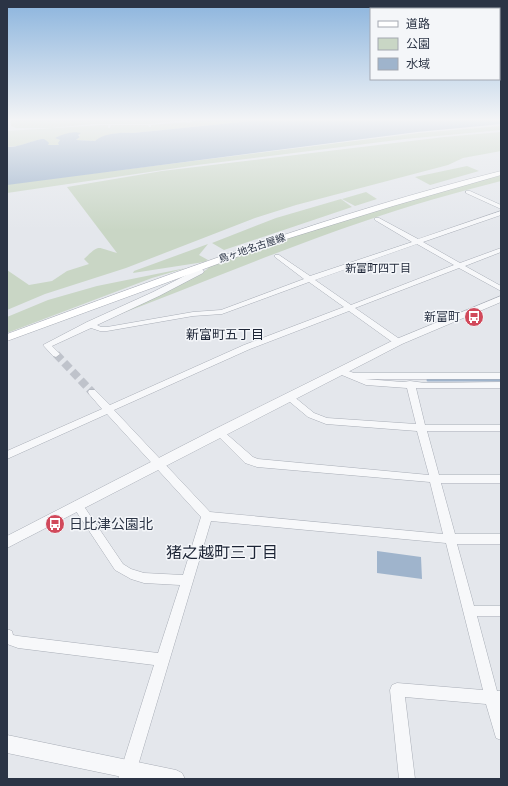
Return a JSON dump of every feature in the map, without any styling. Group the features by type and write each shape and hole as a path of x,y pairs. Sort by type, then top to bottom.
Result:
{"main road":[{"name":"鳥ヶ地名古屋線","path":"7,338 197,267 356,214 501,173"}],"street":[{"path":"468,192 501,207"},
{"path":"90,324 100,329 107,329 193,314 222,312 501,213"},
{"path":"377,219 501,289"},
{"path":"7,455 247,347 501,250"},
{"path":"277,256 398,342"},
{"path":"56,354 47,345 156,294 200,271 197,267"},
{"path":"7,542 219,432 398,342 501,298"},
{"path":"340,371 361,381 383,385 501,385"},
{"path":"353,376 501,376"},
{"path":"410,384 469,611 496,698 501,733"},
{"path":"92,392 110,409 208,516 450,539 501,539"},
{"path":"289,397 311,415 326,421 421,428 501,428"},
{"path":"219,432 250,460 257,463 434,478 501,479"},
{"path":"77,506 119,567 128,573 150,580 188,580"},
{"path":"127,774 208,516"},
{"path":"469,611 501,611"},
{"path":"7,635 9,639 18,642 163,660"},
{"path":"407,779 397,690 496,698"},
{"path":"7,744 127,774 176,779"}],"green space":[{"path":"228,157 264,157 7,193 7,184"},
{"path":"281,157 470,157 463,158 448,165 296,205 255,218 126,268 45,294 7,310 7,270 29,285 52,281 67,271 89,264 84,259 96,249 102,248 117,253 67,187 162,171"},
{"path":"467,166 479,171 430,185 415,177"},
{"path":"501,175 501,181 416,204 382,215 266,257 102,321 206,270 211,265 355,217"},
{"path":"366,192 377,199 355,206 342,199"},
{"path":"341,199 352,207 224,250 212,243 276,218"},
{"path":"208,244 199,255 208,260 204,262 133,273 134,271"},
{"path":"186,268 152,278 7,333 7,317 48,300 97,286"}],"water":[{"path":"7,157 226,157 7,185"},
{"path":"377,551 421,557 422,579 377,573"}],"waterway":[{"path":"428,380 501,380"}],"tunnel":[{"path":"56,354 92,392"}],"place":[{"name":"新富町","path":"474,317"},
{"name":"日比津公園北","path":"55,524"}],"district":[{"name":"新富町四丁目","path":"378,268"},
{"name":"新富町五丁目","path":"225,334"},
{"name":"猪之越町三丁目","path":"222,552"}]}
